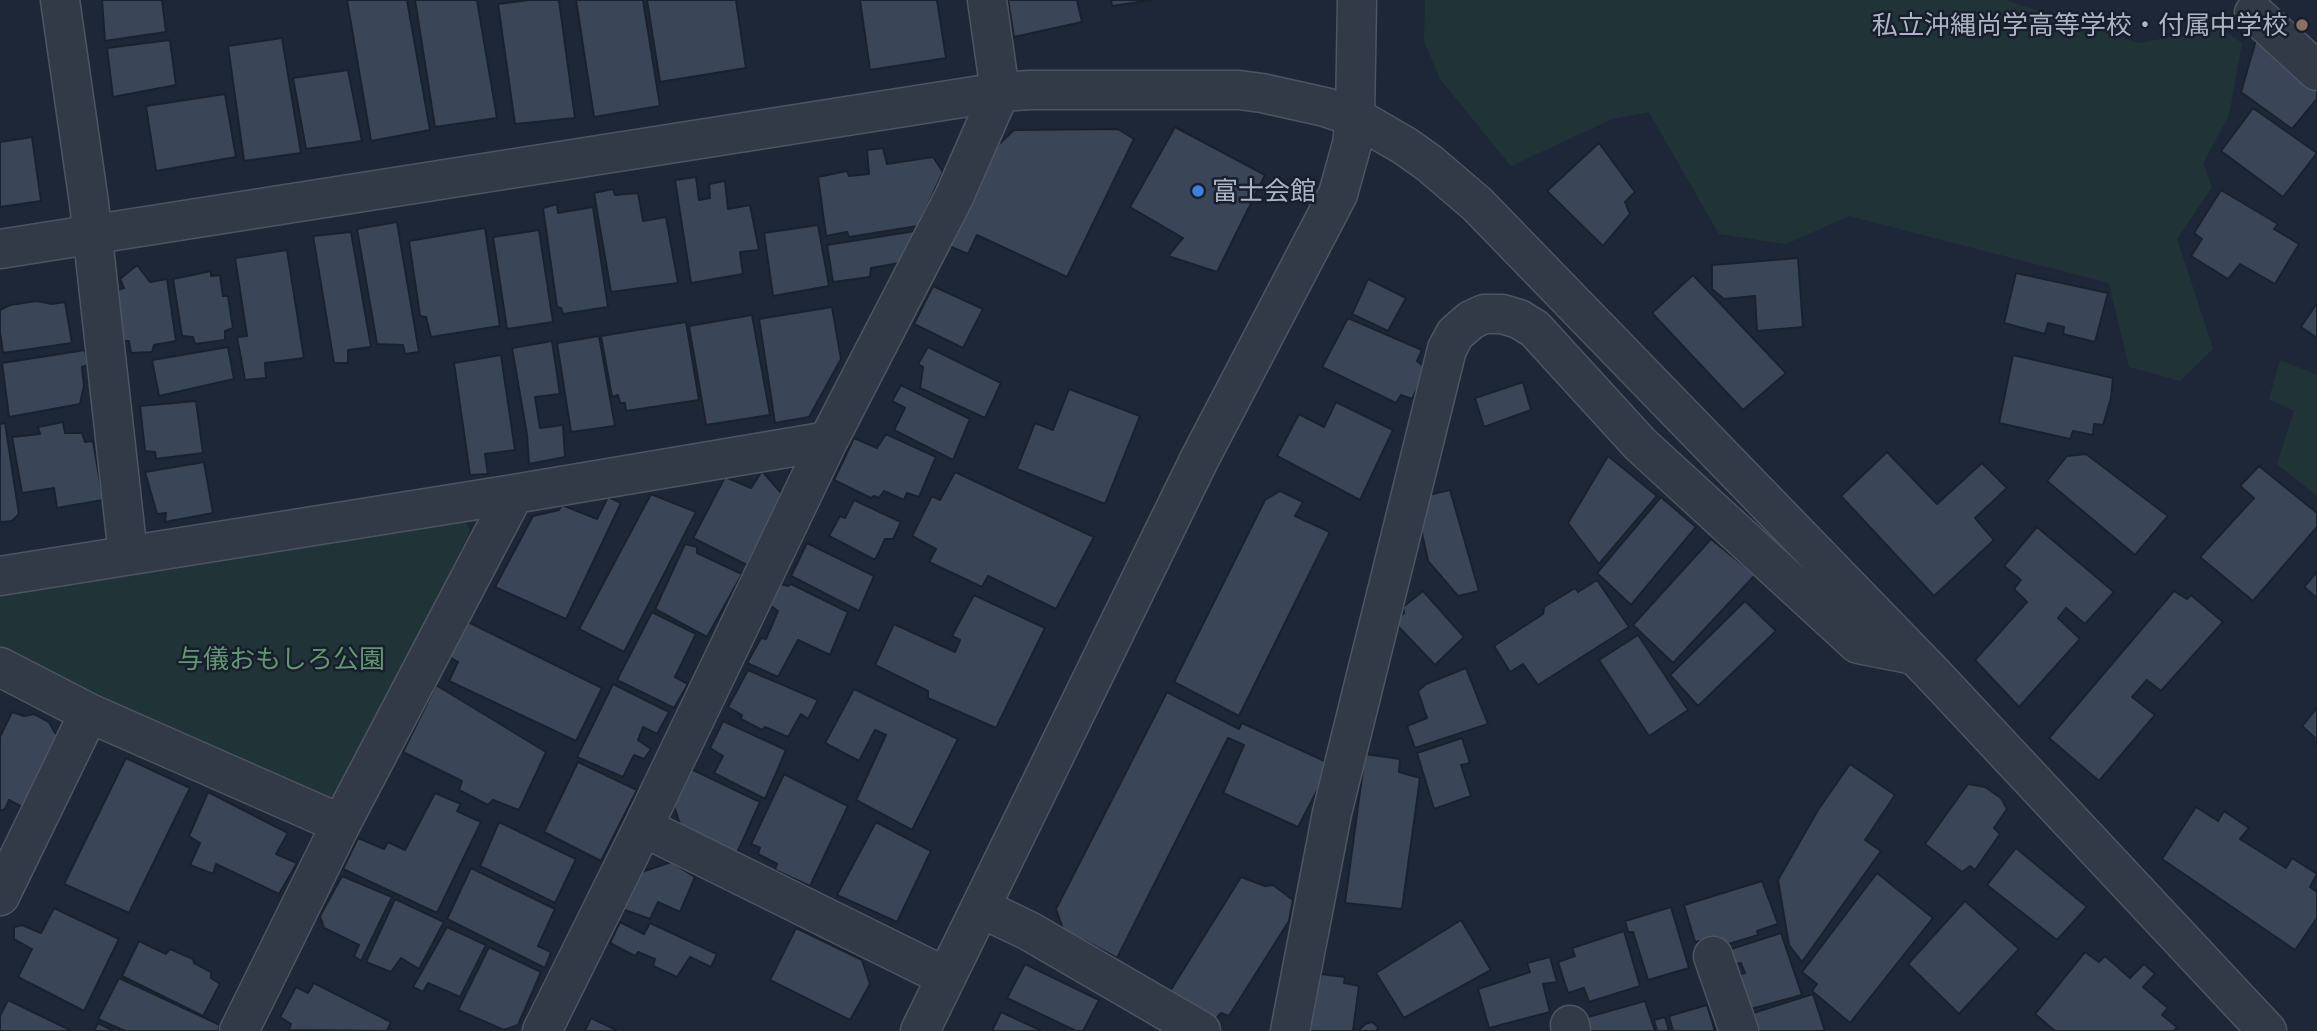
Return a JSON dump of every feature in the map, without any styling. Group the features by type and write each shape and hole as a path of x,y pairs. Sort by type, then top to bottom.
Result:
{"street":[{"path":"60,0 92,235 128,555"},
{"path":"542,1031 828,441 954,197 1000,92 987,0"},
{"path":"920,1031 1199,460 1334,203 1346,168 1355,117 1357,0"},
{"path":"2254,13 2317,71"},
{"path":"0,249 1000,92 1239,90 1292,99 1355,117 1413,151 1477,204 1914,655 2267,1031"},
{"path":"1290,1031 1332,813 1447,349 1455,334 1471,320 1484,314 1502,314 1519,319 1535,329 1640,444 1858,644 1914,655"},
{"path":"0,576 828,441"},
{"path":"239,1031 341,824 514,494"},
{"path":"0,667 89,713 341,824"},
{"path":"0,896 89,713"},
{"path":"643,827 946,977"},
{"path":"981,908 1029,932 1201,1031"},
{"path":"1713,956 1739,1031"}],"green space":[{"path":"1425,0 2005,0 2139,43 2220,28 2242,43 2229,115 2203,163 2212,187 2177,239 2213,349 2180,381 2129,367 2109,283 1849,216 1786,244 1719,234 1649,112 1612,119 1511,166 1440,79 1424,41"},
{"path":"2280,360 2317,375 2317,496 2277,464 2294,411 2269,399"},
{"name":"与儀おもしろ公園","path":"462,513 470,531 339,800 314,801 0,649 0,592"}],"building":[{"path":"102,0 162,0 166,32 105,41"},
{"path":"347,0 407,0 430,130 371,141"},
{"path":"415,0 477,0 497,118 435,127"},
{"path":"559,0 575,118 515,124 498,4"},
{"path":"576,0 643,0 660,106 594,117"},
{"path":"647,0 736,0 746,68 660,82"},
{"path":"860,0 937,0 946,58 870,70"},
{"path":"1008,0 1077,0 1082,22 1014,37"},
{"path":"1111,0 1153,0 1112,6"},
{"path":"2258,33 2317,85 2317,99 2292,129 2241,92"},
{"path":"282,38 301,153 244,161 228,46"},
{"path":"170,40 176,85 113,97 107,48"},
{"path":"348,70 362,141 306,149 293,78"},
{"path":"225,94 236,157 156,171 146,106"},
{"path":"2253,108 2317,153 2283,197 2221,151"},
{"name":"富士会館","path":"1175,127 1265,175 1217,272 1168,256 1183,238 1130,207"},
{"path":"1118,129 1134,139 1067,277 977,235 968,254 949,246 996,147 1014,130"},
{"path":"32,137 41,201 0,207 0,142"},
{"path":"1599,143 1635,192 1625,202 1630,214 1603,246 1547,191"},
{"path":"883,148 887,164 933,157 943,172 918,226 849,237 847,232 826,236 818,177 847,171 849,176 869,174 867,150"},
{"path":"696,177 699,200 710,198 709,184 725,181 728,209 750,205 759,250 740,252 743,274 691,283 675,180"},
{"path":"613,189 615,195 638,193 643,221 666,217 678,283 611,292 594,193"},
{"path":"2221,190 2278,224 2274,229 2299,244 2275,284 2240,264 2228,279 2191,256 2202,239 2194,233"},
{"path":"557,204 558,213 593,207 608,307 563,314 561,308 557,307 543,208"},
{"path":"397,222 419,352 405,354 403,345 377,344 357,229"},
{"path":"818,225 829,286 773,296 764,233"},
{"path":"485,228 500,326 431,337 426,317 420,316 409,241"},
{"path":"539,230 553,322 507,329 493,237"},
{"path":"915,231 899,263 871,268 870,277 833,282 827,245"},
{"path":"351,232 371,347 348,350 348,363 334,363 313,236"},
{"path":"287,250 304,358 265,363 266,378 245,380 237,337 247,336 235,258"},
{"path":"1798,258 1803,327 1757,331 1755,296 1724,299 1712,289 1712,265"},
{"path":"137,265 150,282 167,279 176,341 154,345 152,352 131,353 129,341 121,341 115,291 124,288 120,279"},
{"path":"211,271 211,276 220,275 223,296 228,296 233,328 225,331 225,340 195,344 193,337 182,336 173,279"},
{"path":"2016,273 2108,293 2095,342 2063,334 2064,327 2048,323 2045,334 2004,323"},
{"path":"1693,275 1786,373 1743,410 1652,313"},
{"path":"1368,279 1406,298 1388,331 1352,314"},
{"path":"933,286 983,309 963,348 914,324"},
{"path":"37,301 52,304 65,302 72,343 3,353 0,310 10,305"},
{"path":"2317,303 2317,338 2301,327"},
{"path":"832,307 841,359 809,417 775,423 759,319"},
{"path":"752,315 770,415 706,425 689,326"},
{"path":"1348,318 1422,350 1417,361 1427,369 1412,399 1401,395 1396,403 1322,367"},
{"path":"686,322 699,400 626,411 625,403 620,403 618,395 612,397 601,336"},
{"path":"599,336 615,426 571,432 557,343"},
{"path":"552,341 560,394 535,397 540,428 563,425 565,457 529,464 527,435 512,348"},
{"path":"228,347 234,379 159,396 152,360"},
{"path":"928,347 1001,383 985,418 920,388 923,367 918,364"},
{"path":"85,350 88,365 82,367 84,386 80,404 9,417 2,363"},
{"path":"501,355 515,450 485,454 488,474 470,475 454,363"},
{"path":"2013,355 2113,378 2111,398 2103,425 2094,424 2093,435 2073,431 2070,439 1999,423"},
{"path":"1523,382 1531,410 1484,427 1475,398"},
{"path":"901,385 970,419 953,460 894,430 905,408 892,401"},
{"path":"1069,389 1140,416 1105,504 1017,469 1035,423 1053,430"},
{"path":"196,401 203,453 156,459 155,452 145,451 140,406"},
{"path":"1336,402 1393,430 1360,500 1277,456 1299,414 1324,427"},
{"path":"63,422 65,433 82,433 85,442 93,441 103,500 57,508 54,488 22,493 12,437 40,434 38,427"},
{"path":"5,423 19,514 12,521 2,522 0,424"},
{"path":"886,434 936,457 919,497 907,493 904,500 884,491 879,498 871,498 834,480 854,438 877,448"},
{"path":"1887,452 1937,504 1982,463 2007,488 1975,518 1994,540 1934,596 1841,496"},
{"path":"2086,454 2168,516 2135,555 2047,481 2067,456"},
{"path":"1608,456 1657,496 1599,564 1568,523"},
{"path":"204,462 213,513 165,522 166,513 157,514 145,472"},
{"path":"2259,466 2317,513 2317,527 2253,601 2200,557 2254,498 2240,486"},
{"path":"762,471 782,494 747,565 693,538 725,477 751,488"},
{"path":"955,472 1094,537 1056,609 988,576 982,587 929,562 936,549 912,536 932,496 940,500"},
{"path":"1450,490 1479,591 1458,596 1428,561 1419,519 1428,495"},
{"path":"1280,491 1303,502 1295,516 1330,532 1239,716 1174,682 1265,500"},
{"path":"651,494 696,512 624,652 579,629"},
{"path":"608,497 621,503 566,619 495,587 533,516 559,510 562,505 597,519"},
{"path":"1661,497 1696,527 1631,605 1597,573"},
{"path":"854,500 901,522 893,539 885,539 875,560 829,536 840,516 845,518"},
{"path":"2037,527 2114,592 2085,624 2066,608 2058,618 2080,639 2019,707 1975,660 2027,602 2014,589 2021,580 2004,566"},
{"path":"1711,539 1755,575 1673,663 1633,625"},
{"path":"807,543 874,576 859,611 791,576"},
{"path":"685,544 697,547 697,553 742,574 707,637 655,609"},
{"path":"2317,572 2317,598 2304,587"},
{"path":"1597,580 1629,627 1538,685 1523,664 1510,672 1494,646 1543,614 1544,607 1575,588 1578,592"},
{"path":"780,584 791,584 848,612 830,655 798,640 778,677 747,663 761,638 766,639 778,611 770,605"},
{"path":"1423,591 1464,637 1435,665 1394,622 1404,613 1403,607"},
{"path":"2174,591 2187,599 2191,595 2223,622 2161,691 2147,680 2132,697 2155,715 2099,781 2049,738"},
{"path":"974,595 1045,628 996,728 928,698 928,691 875,665 894,624 955,652 960,640 952,636"},
{"path":"1745,601 1776,631 1698,706 1670,675"},
{"path":"652,612 696,634 675,677 688,684 674,708 617,680"},
{"path":"464,620 602,688 576,741 449,681 458,662 445,655"},
{"path":"1638,635 1688,710 1649,736 1599,660"},
{"path":"1466,668 1488,724 1415,748 1407,726 1427,718 1418,691 1426,684"},
{"path":"748,670 818,700 808,719 801,714 788,737 765,727 762,730 741,719 742,715 728,707"},
{"path":"613,684 669,712 657,734 643,727 638,740 651,749 644,759 634,755 623,777 577,757"},
{"path":"436,685 546,752 519,810 493,800 488,805 459,790 462,781 403,752"},
{"path":"854,689 958,739 912,830 856,800 886,735 875,730 859,761 825,743"},
{"path":"1167,692 1239,729 1242,723 1331,764 1298,827 1223,793 1244,745 1228,738 1117,958 1063,929 1056,909"},
{"path":"2317,708 2317,744 2315,738 2302,726"},
{"path":"12,712 24,716 34,714 49,722 55,733 62,738 26,809 9,800 5,809 0,811 0,737"},
{"path":"723,721 786,750 765,799 714,773 723,756 710,748"},
{"path":"1462,738 1470,763 1461,765 1471,796 1434,809 1417,753"},
{"path":"1365,754 1400,759 1399,772 1420,778 1402,909 1345,903"},
{"path":"126,758 190,788 129,913 64,884"},
{"path":"578,762 637,790 601,861 544,832"},
{"path":"1850,764 1895,795 1865,840 1881,851 1802,962 1789,945 1778,880 1818,810"},
{"path":"689,768 760,802 737,853 681,827 672,800"},
{"path":"784,774 848,806 810,886 775,870 777,864 758,854 760,848 751,844"},
{"path":"1968,784 1985,787 2001,798 2007,809 1994,828 2000,834 1975,870 1970,866 1962,872 1925,844"},
{"path":"208,792 288,833 276,854 297,863 279,894 216,864 213,874 190,865 200,843 189,836"},
{"path":"435,793 461,804 457,811 481,822 437,913 343,869 358,838 384,849 388,842 405,850"},
{"path":"2196,807 2218,821 2224,811 2249,828 2240,839 2286,868 2292,858 2317,874 2310,887 2317,892 2317,918 2295,950 2162,859"},
{"path":"499,822 576,859 555,903 480,866"},
{"path":"876,822 931,851 897,922 837,895"},
{"path":"2016,848 2087,907 2057,940 1987,885"},
{"path":"671,862 695,877 680,912 658,902 650,919 622,909 636,874"},
{"path":"471,868 555,909 538,946 551,952 545,968 447,919"},
{"path":"1877,873 1933,918 1850,1023 1812,991 1817,984 1802,972"},
{"path":"342,876 392,897 361,961 354,956 359,945 324,928 320,916"},
{"path":"1241,877 1265,886 1273,885 1293,900 1289,921 1229,1016 1221,1013 1215,1020 1167,996"},
{"path":"1762,881 1778,924 1757,931 1758,935 1722,946 1719,937 1695,942 1684,905"},
{"path":"395,899 444,922 419,969 401,958 391,972 366,962"},
{"path":"1965,901 2019,949 1959,1014 1908,964"},
{"path":"1671,907 1689,968 1648,980 1633,932 1628,932 1625,921"},
{"path":"54,908 119,939 84,1011 18,977 32,949 14,939 14,927 22,925 41,933"},
{"path":"1461,920 1491,970 1404,1018 1376,973"},
{"path":"620,922 644,934 650,923 717,954 711,967 690,957 677,977 653,966 655,959 638,952 635,956 610,943"},
{"path":"447,927 486,945 460,997 428,983 423,992 413,987"},
{"path":"796,928 862,960 870,984 850,1020 770,980"},
{"path":"1624,931 1640,986 1589,1002 1584,988 1568,993 1558,962 1575,956 1572,948"},
{"path":"1781,933 1802,995 1747,1010 1738,975 1745,973 1741,963 1732,965 1728,950"},
{"path":"139,941 166,954 170,949 193,959 194,963 211,972 211,978 220,984 203,1016 122,976"},
{"path":"489,947 541,972 518,1025 504,1030 458,1010"},
{"path":"2085,952 2099,962 2105,956 2130,978 2144,964 2155,974 2143,987 2168,1008 2162,1015 2177,1027 2174,1031 2055,1031 2035,1014"},
{"path":"1550,957 1557,982 1543,984 1550,1012 1489,1028 1478,989 1530,972 1527,963"},
{"path":"1025,964 1099,1000 1083,1031 1076,1031 1007,998"},
{"path":"1321,974 1345,977 1344,983 1359,986 1353,1031 1304,1031 1314,977 1320,979"},
{"path":"119,978 220,1025 218,1031 125,1031 98,1019"},
{"path":"314,983 391,1022 387,1031 289,1030 291,1024 280,1017 296,987 308,993"},
{"path":"1813,994 1825,1031 1755,1031 1750,1014"},
{"path":"8,1000 72,1031 0,1031 0,1016"},
{"path":"1645,1001 1655,1031 1584,1031 1581,1019"},
{"path":"1707,1005 1715,1031 1673,1031 1669,1016"},
{"path":"1001,1012 1042,1031 992,1031"},
{"path":"1665,1017 1669,1031 1657,1031 1654,1020"},
{"path":"591,1018 618,1031 585,1031"},
{"path":"1372,1022 1378,1027 1377,1031 1358,1031 1365,1024"},
{"path":"98,1023 114,1031 94,1031"}],"place":[{"name":"私立沖縄尚学高等学校・付属中学校","path":"2302,25"},
{"name":"富士会館","path":"1198,191"}]}
